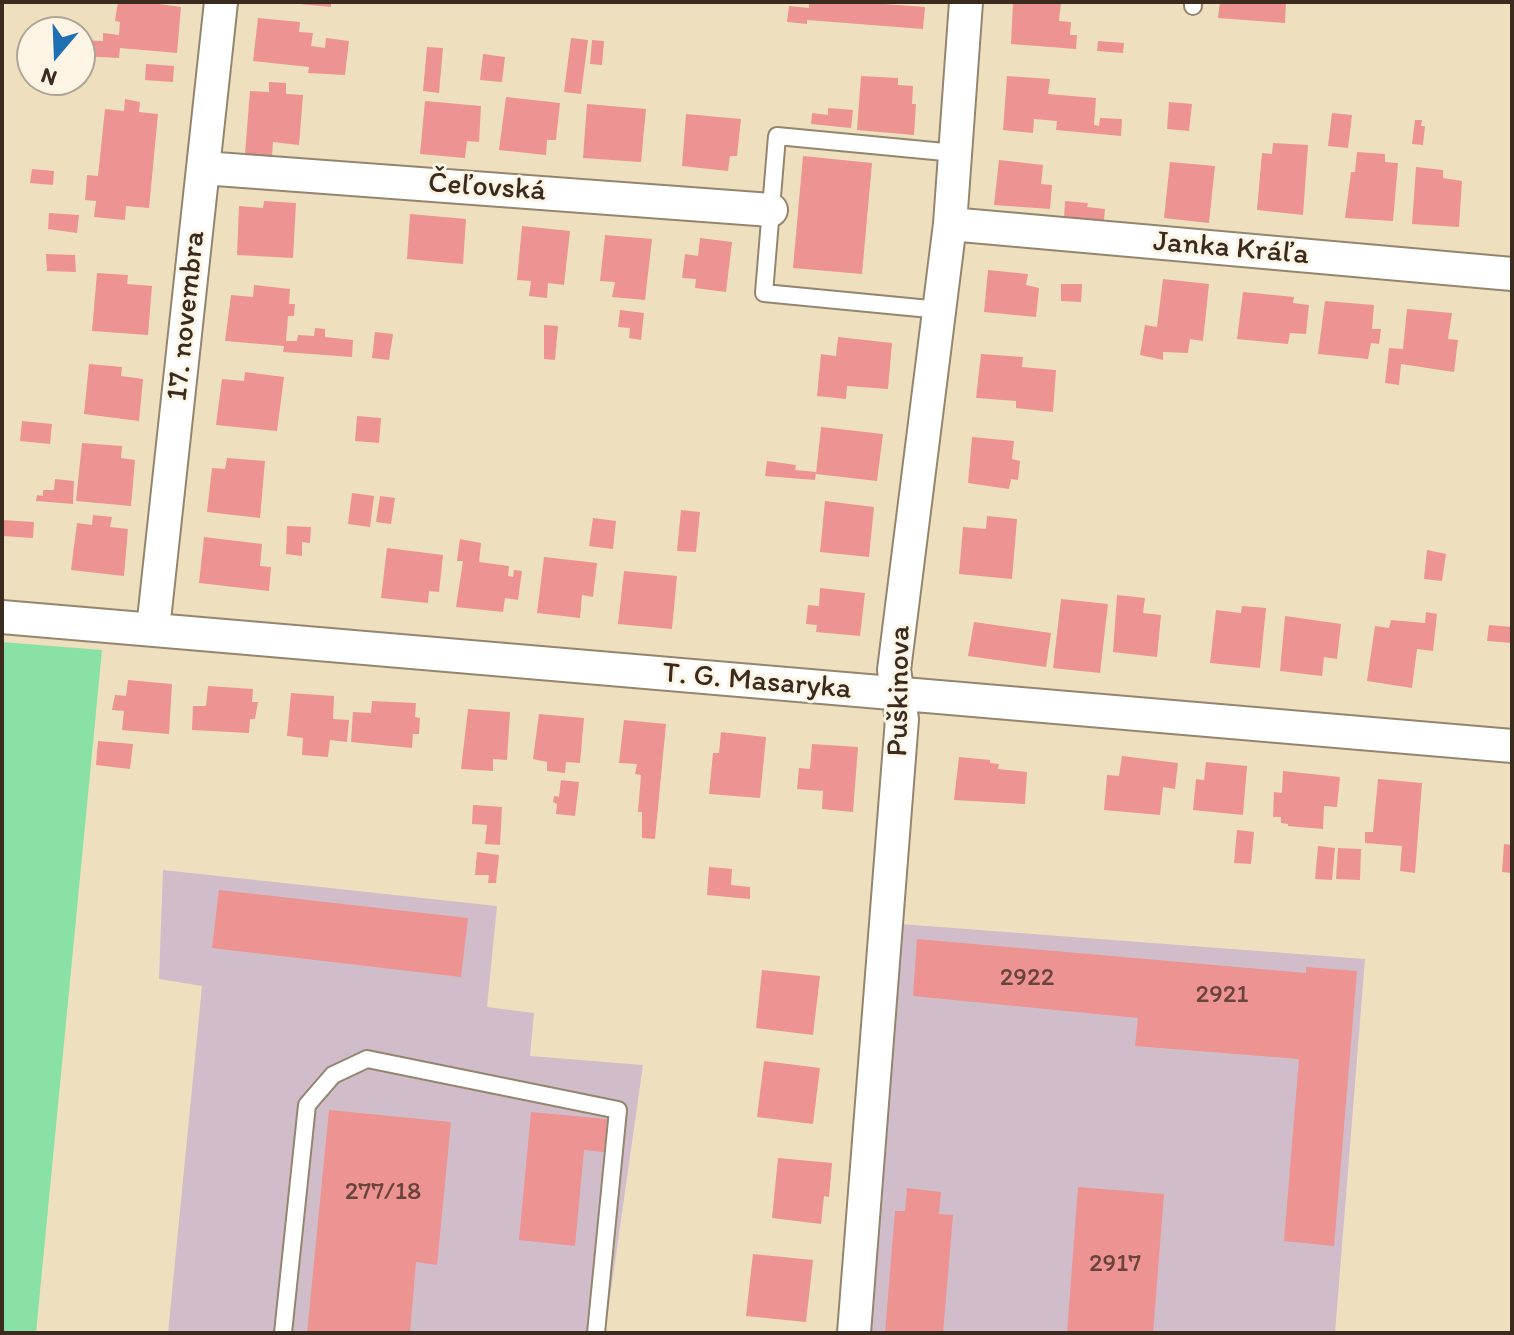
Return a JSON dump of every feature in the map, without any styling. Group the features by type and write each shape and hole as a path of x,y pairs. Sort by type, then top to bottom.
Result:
{"street":[{"name":"17. novembra","path":"153,629 221,2"},
{"name":"Puškinova","path":"854,1333 902,719 894,670 950,224 966,2"},
{"name":"Čeľovská","path":"203,168 771,210"},
{"name":"Janka Kráľa","path":"950,224 1512,274"},
{"name":"T. G. Masaryka","path":"2,617 1512,746"}],"lane":[{"path":"940,310 764,293 777,136 955,153"},
{"path":"283,1333 307,1105 333,1075 367,1059 618,1110 596,1333"}],"shaded area":[{"path":"163,870 497,906 487,1007 534,1013 530,1056 643,1065 605,1333 168,1333 202,986 159,979"},
{"path":"887,923 1365,959 1335,1333 854,1333"}],"green space":[{"path":"2,642 102,650 36,1333 2,1333"}],"building":[{"path":"118,2 159,2 181,7 177,53 120,48 119,58 96,57 96,41 103,41 103,33 119,35 120,22 115,21"},
{"path":"331,2 331,7 299,4"},
{"path":"809,2 925,7 923,29 807,20 807,24 787,22 789,6 809,8"},
{"path":"1013,2 1061,2 1059,21 1071,22 1070,35 1077,35 1076,49 1011,44"},
{"path":"1220,2 1286,2 1285,23 1218,18"},
{"path":"258,18 300,22 299,32 313,33 311,46 325,48 326,38 349,41 345,75 308,73 309,67 253,61"},
{"path":"571,38 588,40 581,94 564,92"},
{"path":"592,40 604,41 602,65 590,64"},
{"path":"1098,41 1124,43 1123,53 1097,51"},
{"path":"427,47 443,48 439,93 423,91"},
{"path":"483,54 505,57 502,82 480,80"},
{"path":"146,64 174,66 173,82 145,80"},
{"path":"861,76 898,78 898,85 913,86 912,104 916,104 914,135 857,130"},
{"path":"1007,76 1050,79 1048,94 1096,98 1094,125 1099,126 1100,118 1122,119 1121,136 1056,130 1057,121 1034,119 1033,133 1003,130"},
{"path":"269,82 286,83 286,94 303,95 299,145 273,142 272,156 245,154 250,91 269,92"},
{"path":"506,97 560,103 556,140 547,140 546,155 499,150"},
{"path":"125,99 140,102 139,112 158,114 149,208 126,206 125,220 94,217 96,201 85,200 87,175 98,176 105,109 124,111"},
{"path":"425,101 481,106 479,142 467,141 465,158 420,154"},
{"path":"1169,102 1192,104 1189,131 1167,129"},
{"path":"587,104 646,109 641,162 583,158"},
{"path":"828,108 853,110 851,128 811,124 812,113 828,115"},
{"path":"1332,113 1352,115 1348,148 1328,146"},
{"path":"686,114 741,119 737,156 730,156 728,171 682,166"},
{"path":"1415,120 1422,120 1421,126 1425,126 1423,145 1412,144"},
{"path":"1273,143 1308,145 1303,215 1257,210 1262,153 1272,154"},
{"path":"1357,152 1385,154 1385,162 1398,163 1393,221 1345,218"},
{"path":"803,156 872,163 862,274 793,268"},
{"path":"999,160 1043,165 1041,184 1052,185 1050,209 994,205"},
{"path":"1170,162 1215,166 1209,223 1164,218"},
{"path":"1416,167 1443,170 1443,178 1462,181 1459,227 1412,224"},
{"path":"32,169 54,171 53,185 30,183"},
{"path":"264,201 296,203 293,258 237,255 239,206 263,208"},
{"path":"1065,201 1088,203 1087,207 1105,209 1104,220 1064,218"},
{"path":"49,213 79,215 77,233 48,229"},
{"path":"410,214 466,219 463,264 407,259"},
{"path":"522,226 570,231 564,285 548,283 547,298 529,296 531,281 517,280"},
{"path":"605,235 652,239 645,300 612,297 615,282 600,281"},
{"path":"700,238 732,242 726,292 695,288 696,279 682,278 685,254 698,256"},
{"path":"46,254 75,255 76,272 47,271"},
{"path":"988,270 1028,274 1026,285 1039,288 1036,317 984,312"},
{"path":"97,273 128,275 127,284 152,286 148,335 92,331"},
{"path":"1163,279 1209,284 1203,341 1190,339 1188,353 1163,352 1163,360 1140,355 1145,325 1157,327"},
{"path":"1061,284 1082,284 1081,302 1061,301"},
{"path":"254,285 290,289 289,304 295,304 294,316 288,316 286,341 297,341 298,335 314,336 315,328 325,329 325,337 353,340 352,357 283,352 284,346 225,341 231,295 253,297"},
{"path":"1243,292 1294,297 1293,303 1309,305 1306,334 1290,333 1288,344 1237,339"},
{"path":"1325,301 1374,305 1372,329 1381,329 1379,344 1371,343 1368,359 1318,354"},
{"path":"1407,309 1452,313 1448,339 1458,340 1454,372 1401,364 1399,385 1385,383 1389,348 1403,349"},
{"path":"620,310 644,313 641,340 629,338 630,328 618,327"},
{"path":"544,325 558,326 555,360 544,359"},
{"path":"375,332 393,334 389,360 372,358"},
{"path":"838,337 892,343 888,389 847,386 846,399 817,396 821,354 836,356"},
{"path":"981,354 1023,357 1022,367 1056,370 1053,412 1016,408 1016,401 976,398"},
{"path":"89,364 122,367 121,376 143,379 139,421 84,414"},
{"path":"245,372 284,377 277,431 216,425 222,379 244,381"},
{"path":"357,416 381,418 379,443 355,441"},
{"path":"22,421 52,424 50,444 20,441"},
{"path":"821,427 883,434 877,481 816,474"},
{"path":"972,437 1014,441 1012,459 1020,461 1018,480 1011,479 1009,489 968,483"},
{"path":"82,443 122,446 121,458 135,460 131,506 76,501"},
{"path":"227,458 265,461 260,518 207,512 212,468 225,469"},
{"path":"767,461 796,465 795,470 816,472 815,480 765,476"},
{"path":"55,479 74,481 73,504 36,501 37,495 43,496 43,490 54,490"},
{"path":"352,493 374,496 370,527 348,524"},
{"path":"380,496 395,498 391,524 376,522"},
{"path":"825,501 874,507 869,557 820,552"},
{"path":"681,510 700,512 696,552 677,551"},
{"path":"93,515 112,517 110,527 128,529 124,576 71,570 77,523 92,525"},
{"path":"987,516 1017,519 1012,579 959,574 963,527 986,529"},
{"path":"593,518 616,521 613,549 589,546"},
{"path":"2,520 34,522 33,538 2,536"},
{"path":"287,526 311,527 310,543 302,542 302,556 286,554"},
{"path":"204,537 262,544 260,566 271,567 269,591 199,583"},
{"path":"460,539 481,543 479,562 509,566 508,576 513,577 514,570 522,571 518,600 505,598 503,612 456,607 463,561 457,561"},
{"path":"387,548 443,555 439,592 429,591 428,603 381,598"},
{"path":"1427,550 1446,554 1442,581 1424,579"},
{"path":"544,557 597,563 593,597 582,595 580,618 537,613"},
{"path":"624,571 677,576 672,629 618,624"},
{"path":"820,588 865,593 860,636 816,632 817,625 806,624 808,605 819,606"},
{"path":"1117,595 1145,598 1143,613 1161,615 1157,657 1113,652"},
{"path":"1061,599 1108,604 1100,673 1053,668"},
{"path":"1242,606 1266,608 1260,668 1210,663 1216,610 1241,613"},
{"path":"1426,612 1437,614 1433,651 1417,649 1412,688 1367,681 1375,626 1389,628 1391,620 1425,623"},
{"path":"1285,616 1341,624 1337,659 1324,657 1322,676 1280,671"},
{"path":"974,622 1051,633 1046,667 968,656"},
{"path":"1489,625 1512,627 1512,643 1487,641"},
{"path":"128,680 172,684 169,734 122,730 124,711 112,710 115,695 126,696"},
{"path":"208,686 253,689 252,702 258,702 255,719 250,719 249,733 192,730 193,706 206,706"},
{"path":"291,693 334,696 333,719 349,720 347,742 330,740 328,757 302,755 303,738 287,736"},
{"path":"372,701 416,703 415,717 420,718 419,734 413,734 412,748 351,742 353,712 371,713"},
{"path":"468,709 510,712 507,760 493,759 493,771 461,769"},
{"path":"539,714 584,718 580,763 566,762 565,773 547,771 547,762 533,759"},
{"path":"624,720 666,724 655,839 642,838 642,812 638,812 641,775 635,774 637,764 619,763"},
{"path":"721,732 766,737 760,798 709,794 713,753 719,753"},
{"path":"98,741 133,744 130,769 96,765"},
{"path":"812,744 858,747 853,812 822,809 823,791 797,789 799,768 810,769"},
{"path":"1122,756 1178,763 1175,789 1163,787 1160,815 1104,810 1107,775 1119,776"},
{"path":"959,757 990,760 990,763 999,764 998,769 1027,772 1025,804 954,800"},
{"path":"1206,762 1247,766 1243,815 1193,810 1196,779 1204,780"},
{"path":"1283,771 1340,777 1337,807 1324,806 1323,829 1288,826 1281,823 1281,817 1273,817 1274,792 1282,793"},
{"path":"1378,779 1422,783 1415,873 1400,871 1402,846 1365,843 1365,832 1373,832"},
{"path":"561,780 579,782 575,816 556,814 557,804 553,802 554,796 559,797"},
{"path":"473,805 502,807 500,845 485,844 487,825 472,824"},
{"path":"1237,830 1254,832 1251,864 1234,863"},
{"path":"1504,844 1512,845 1512,873 1502,872"},
{"path":"1318,846 1335,848 1332,880 1315,879"},
{"path":"1338,848 1361,849 1360,880 1336,879"},
{"path":"477,852 499,855 496,883 488,883 489,875 475,875"},
{"path":"709,867 732,869 731,885 750,887 750,899 707,895"},
{"path":"219,890 468,918 461,977 212,948"},
{"path":"917,939 1306,973 1306,967 1357,971 1334,1246 1284,1241 1299,1059 1135,1046 1138,1018 913,996"},
{"path":"762,970 820,976 813,1035 756,1028"},
{"path":"764,1061 820,1068 813,1124 757,1117"},
{"path":"329,1110 451,1122 437,1265 416,1262 410,1333 307,1333"},
{"path":"531,1112 607,1119 604,1152 584,1150 575,1246 519,1240"},
{"path":"778,1158 832,1163 829,1197 824,1196 821,1224 772,1218"},
{"path":"1078,1187 1164,1194 1153,1333 1067,1333"},
{"path":"907,1188 941,1192 939,1214 953,1215 943,1333 885,1333 895,1211 905,1211"},
{"path":"753,1254 813,1260 806,1322 746,1316"}]}
